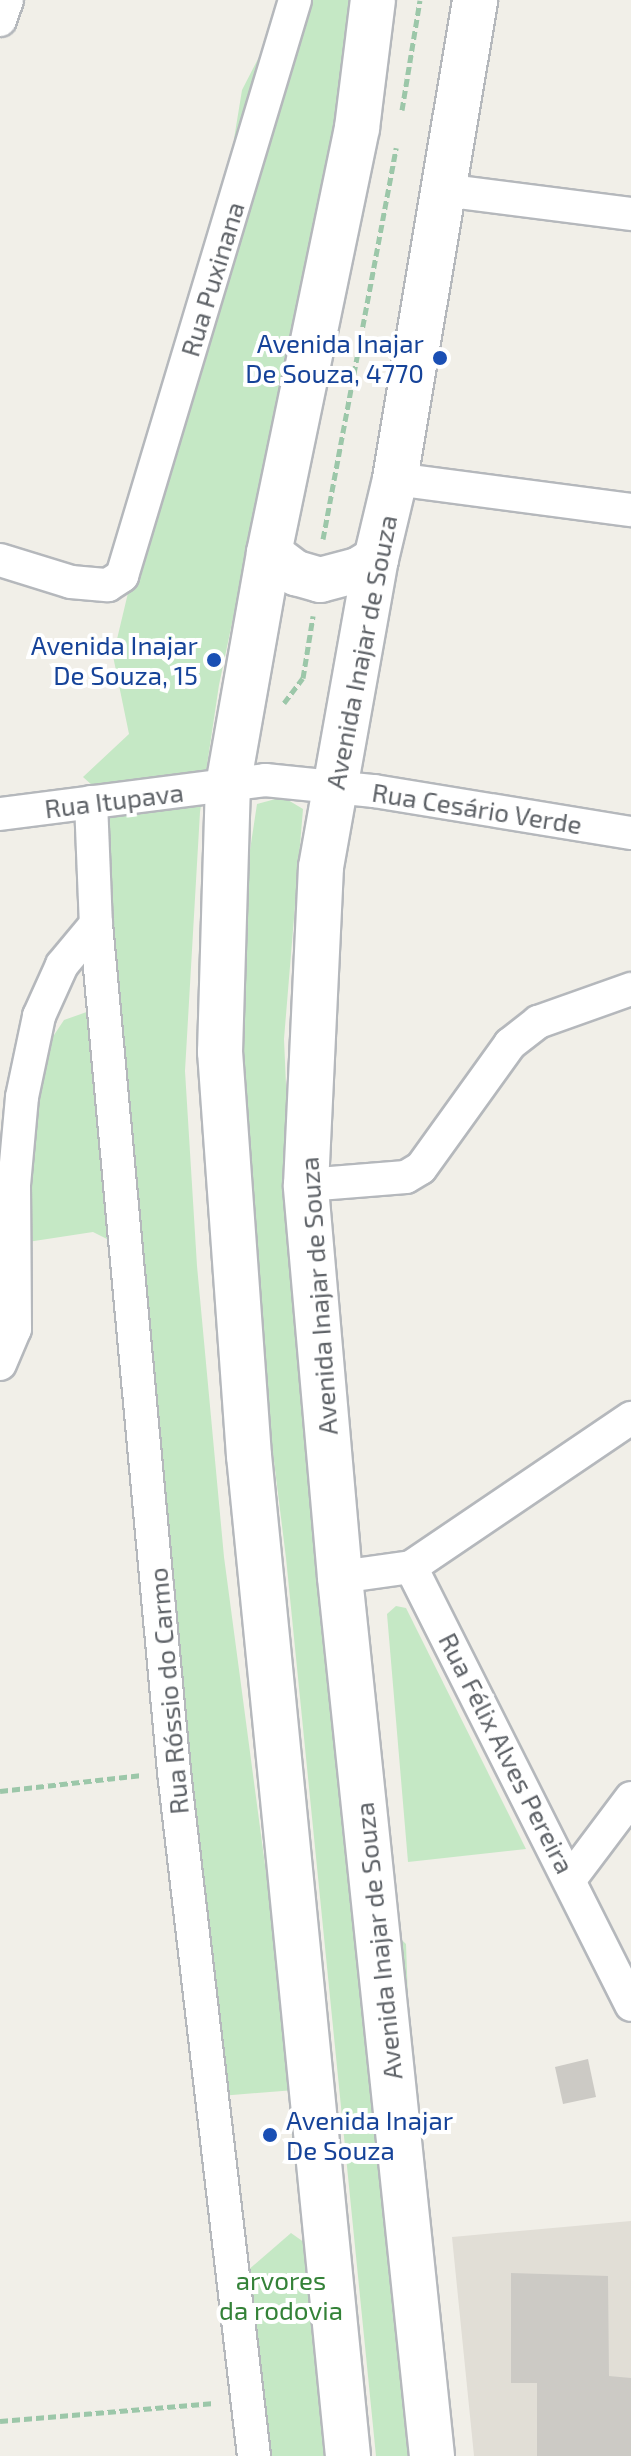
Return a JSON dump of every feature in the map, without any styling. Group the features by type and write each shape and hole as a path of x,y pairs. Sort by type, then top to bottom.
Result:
{"main road":[{"path":"348,2456 227,1193 220,1052 228,786 269,553 357,128 373,0"},
{"name":"Avenida Inajar de Souza","path":"432,2456 340,1577 306,1185 321,867 376,559 395,479 475,0"},
{"path":"269,553 281,565 320,580 358,570 376,559"}],"street":[{"path":"0,20 7,0"},
{"name":"Rua Puxinana","path":"0,560 71,582 108,585 122,576 295,0"},
{"path":"442,190 631,214"},
{"path":"395,479 631,510"},
{"name":"Rua Cesário Verde","path":"228,786 265,780 335,788 631,833"},
{"name":"Rua Itupava","path":"0,814 228,786"},
{"name":"Rua Róssio do Carmo","path":"91,802 96,924 174,1772 254,2456"},
{"path":"0,1364 15,1329 14,1185 30,1056 39,1016 62,965 96,924"},
{"path":"306,1185 406,1177 432,1158 510,1044 538,1022 631,989"},
{"path":"340,1577 411,1567 631,1418"},
{"name":"Rua Félix Alves Pereira","path":"411,1567 571,1878 631,2005"},
{"path":"571,1878 631,1798"}],"path":[{"path":"400,124 420,0"},
{"path":"321,547 397,140"},
{"path":"279,717 303,678 313,616"},
{"path":"0,1791 174,1772"},
{"path":"0,2421 247,2401"}],"shaded area":[{"path":"631,2221 631,2456 474,2456 452,2237"}],"green space":[{"path":"297,0 363,0 219,685 200,812 185,1071 197,1266 224,1557 295,2090 220,2096 133,1252 93,1232 21,1243 40,1056 64,1020 98,1008 102,794 83,777 129,734 113,656 137,555 261,164 234,139 242,90 280,16"},
{"path":"283,797 303,809 284,1039 292,1224 387,1926 406,1944 424,2456 376,2456 286,1558 245,1228 242,903 257,804"},
{"path":"396,1606 406,1608 526,1849 408,1862 387,1614"},
{"name":"arvores da rodovia","path":"291,2233 315,2250 330,2456 264,2456 240,2277"}],"building":[{"path":"588,2059 596,2097 563,2104 555,2067"},
{"path":"511,2273 608,2276 609,2376 631,2378 631,2456 537,2456 537,2383 511,2383"}],"place":[{"name":"Avenida Inajar De Souza, 4770","path":"440,358"},
{"name":"Avenida Inajar De Souza, 15","path":"214,660"},
{"name":"Avenida Inajar De Souza","path":"270,2135"}]}
